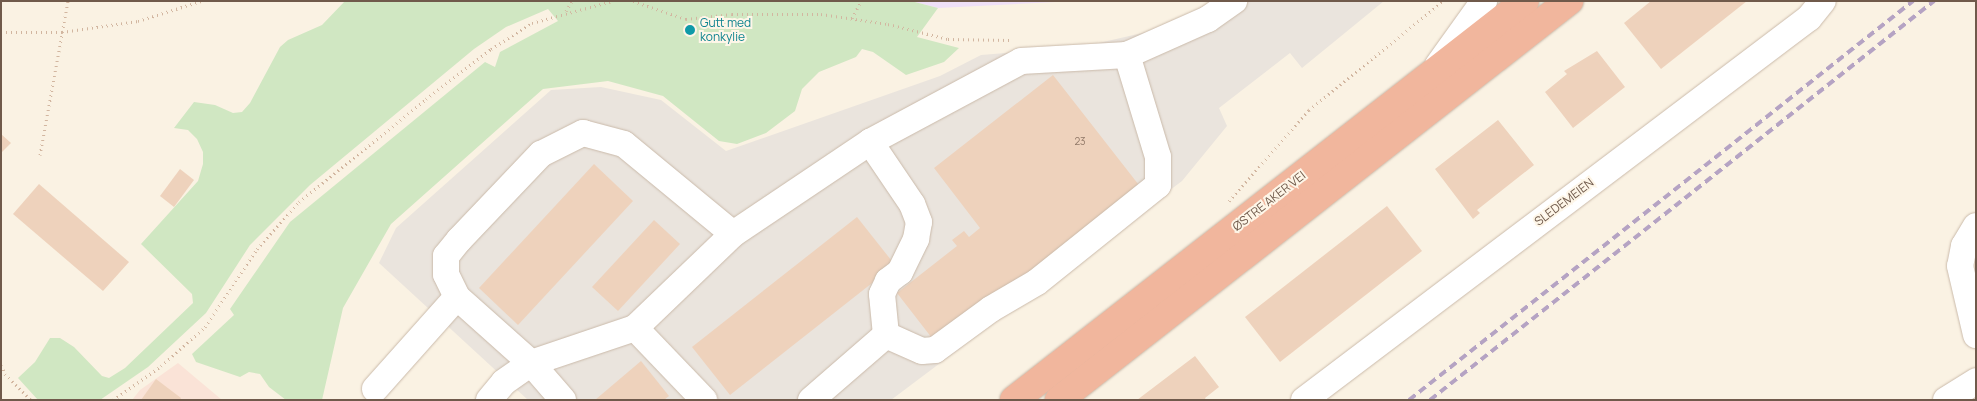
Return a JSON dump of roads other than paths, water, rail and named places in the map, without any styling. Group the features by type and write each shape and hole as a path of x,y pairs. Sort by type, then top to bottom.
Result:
{"highway":[{"name":"ØSTRE AKER VEI","path":"1014,400 1525,1"},
{"path":"1059,400 1569,1"}],"street":[{"path":"489,400 504,382 531,363 635,328 733,234 870,142 1021,61 1127,55 1208,19 1234,1"},
{"path":"1430,76 1484,1"},
{"name":"SLEDEMEIEN","path":"1304,400 1809,18 1823,1"},
{"path":"886,335 922,351 935,350 991,309 1037,282 1158,185 1158,157 1127,55"},
{"path":"563,400 531,363 457,297 446,274 446,256 540,154 582,133 624,144 733,234"},
{"path":"870,142 912,204 919,222 916,239 900,272 888,281 882,294 886,335"},
{"path":"1976,226 1964,246 1960,266 1976,335"},
{"path":"375,389 457,297"},
{"path":"635,328 704,400"},
{"path":"811,400 886,335"},
{"path":"1946,400 1976,381"}],"railway":[{"path":"1409,400 1913,1"},
{"path":"1430,400 1934,1"}],"place":[{"name":"Gutt med konkylie","path":"690,30"}]}
